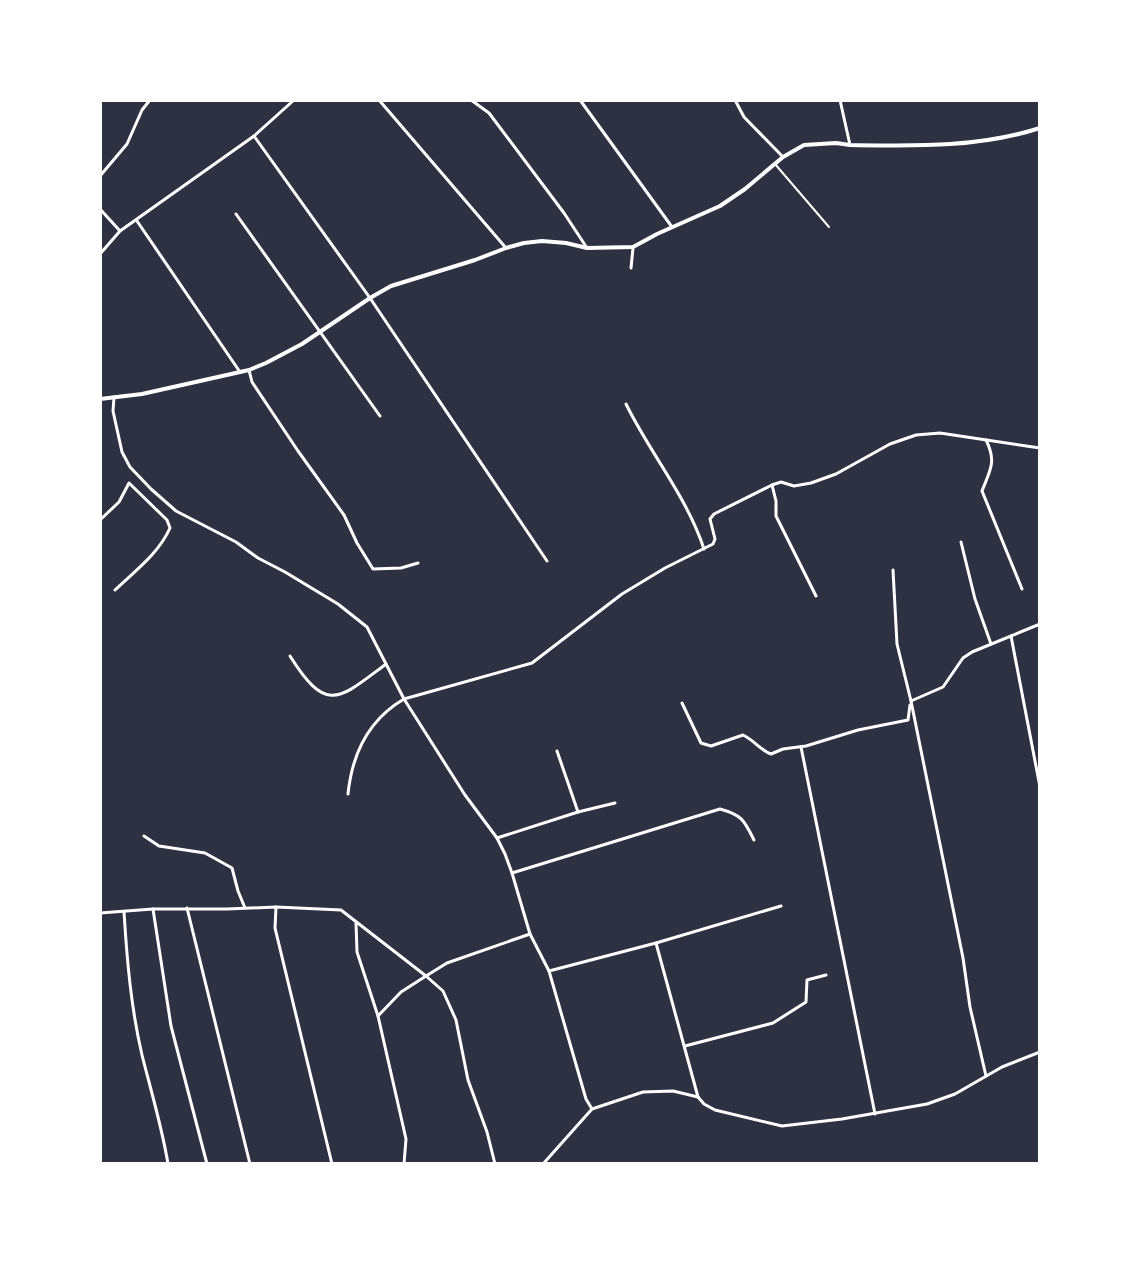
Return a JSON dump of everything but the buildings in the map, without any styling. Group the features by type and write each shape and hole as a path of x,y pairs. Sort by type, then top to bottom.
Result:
{"street":[{"path":"100,176 127,144 142,110 150,100"},
{"path":"100,254 120,231 254,136 294,100"},
{"path":"379,100 506,248"},
{"path":"471,100 489,113 587,248"},
{"path":"580,100 672,227"},
{"path":"735,100 744,117 783,157"},
{"path":"840,100 850,145"},
{"path":"100,399 142,394 249,370 302,344 391,286 506,248 542,241 587,248 633,247 720,206 783,157 804,145 945,146 991,140 1040,128"},
{"path":"254,136 370,298 547,561"},
{"path":"100,209 120,231"},
{"path":"236,214 380,416"},
{"path":"137,221 240,372"},
{"path":"631,268 633,247"},
{"path":"249,370 252,382 344,515 373,569 401,568 418,563"},
{"path":"114,397 113,411 122,452 130,467 151,489 176,511 236,542 367,627 404,699 465,795 497,838 512,873 530,934 549,971 586,1099 592,1109"},
{"path":"626,404 696,525 704,549"},
{"path":"348,794 351,770 363,742 392,706 404,699 532,663 622,594 713,544 715,539 710,519 751,493 781,482 794,486 836,474 890,444 916,435 940,433 1040,448"},
{"path":"986,440 993,454 982,491 1022,589"},
{"path":"100,520 119,502 129,483 167,520 170,528 151,557 115,590"},
{"path":"772,485 776,516 816,596"},
{"path":"961,542 975,599 991,644"},
{"path":"893,570 897,644 986,1076"},
{"path":"911,701 943,687 963,658 972,652 1040,624"},
{"path":"1011,636 1040,787"},
{"path":"290,656 301,675 331,697 345,694 386,664"},
{"path":"682,703 701,743 711,746 743,735 771,754 908,720 911,701"},
{"path":"801,747 875,1114"},
{"path":"557,751 578,812"},
{"path":"497,838 615,803"},
{"path":"512,873 720,809 738,814 754,840"},
{"path":"144,836 159,846 205,853 232,868 245,908"},
{"path":"549,971 781,906"},
{"path":"276,907 275,928 332,1164"},
{"path":"187,908 250,1164"},
{"path":"100,913 187,908 341,910 443,991 456,1020 468,1080 495,1164"},
{"path":"153,909 171,1026 207,1164"},
{"path":"123,911 128,973 142,1052 168,1164"},
{"path":"356,922 357,952 378,1016 406,1139 404,1164"},
{"path":"378,1016 401,992 447,963 530,934"},
{"path":"656,943 698,1097 715,1110 782,1126 875,1114 927,1104 955,1094 1002,1067 1040,1052"},
{"path":"685,1046 773,1023 806,1002 807,980 826,975"},
{"path":"543,1164 592,1109 643,1092 673,1091 698,1097"}],"lane":[{"path":"775,163 829,227"}]}
